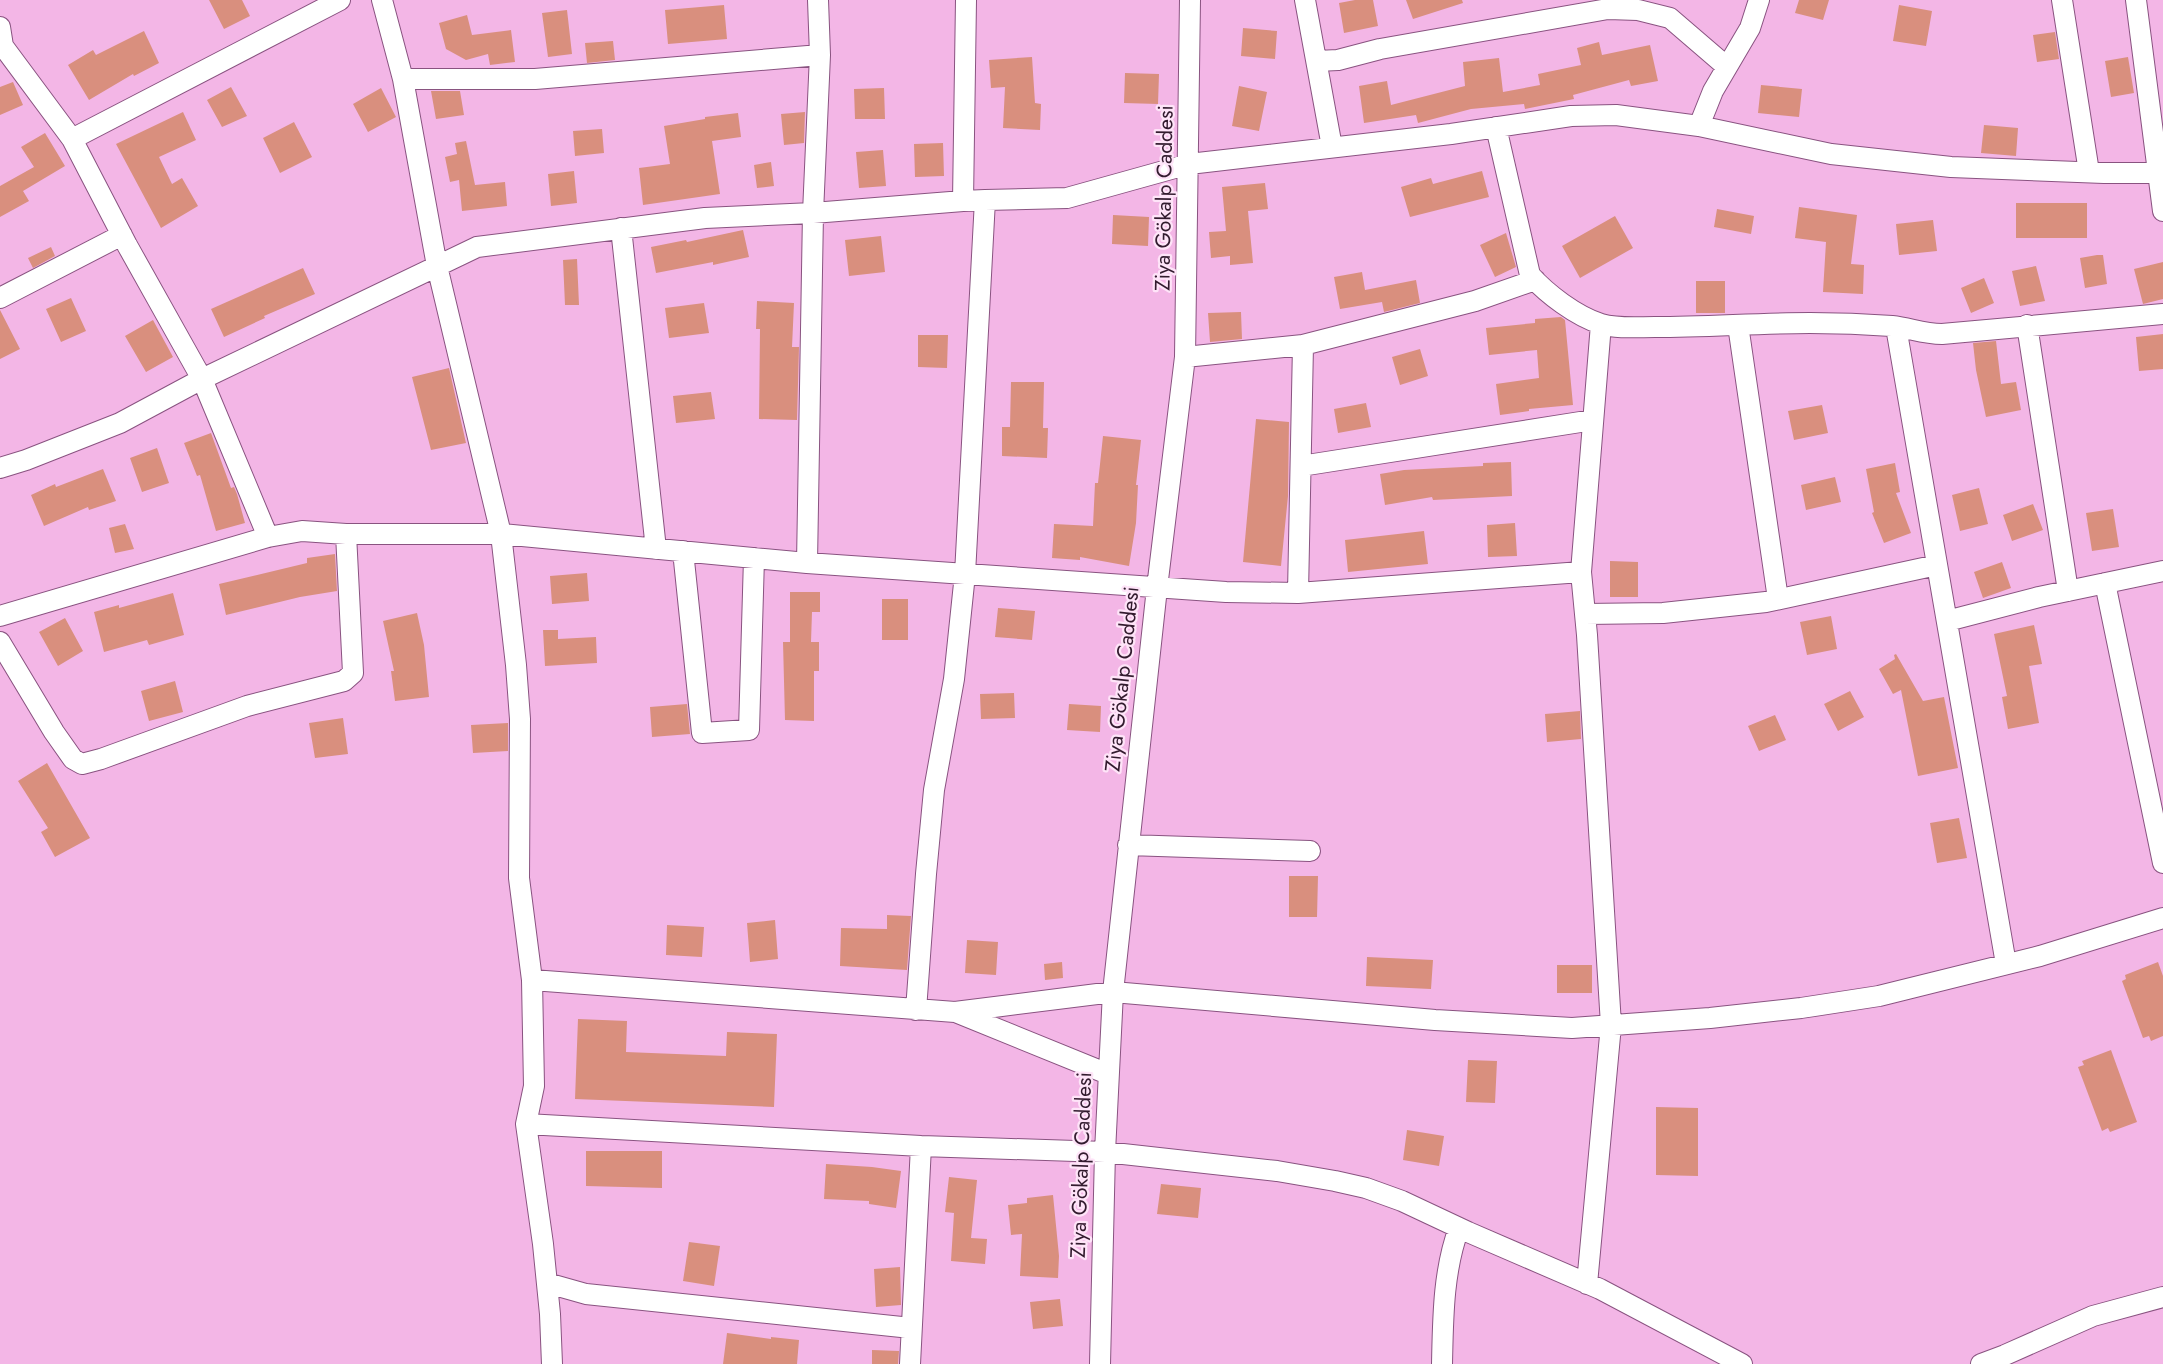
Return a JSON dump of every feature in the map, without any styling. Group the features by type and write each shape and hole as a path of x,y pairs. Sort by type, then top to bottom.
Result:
{"street":[{"path":"72,139 340,0"},
{"path":"382,0 403,79 437,266 501,534 518,687 520,719 519,878 532,980 534,1086 526,1124 547,1283 552,1364"},
{"path":"807,563 813,213 820,55 818,0"},
{"path":"963,201 966,0"},
{"name":"Ziya Gökalp Caddesi","path":"1100,1364 1105,1152 1113,992 1185,357 1190,0"},
{"path":"1305,0 1332,147"},
{"path":"1699,126 1713,91 1750,28 1759,0"},
{"path":"2062,0 2089,172"},
{"path":"2136,0 2161,173 2163,211"},
{"path":"1317,62 1608,9 1638,10 1670,18 1727,66"},
{"path":"0,27 3,46 72,139 202,379 268,537"},
{"path":"403,79 535,79 820,55"},
{"path":"0,468 120,423 202,379 477,247 705,218 813,213 963,201 1066,198 1189,164 1571,116 1616,115 1699,126 1831,154 1951,167 2161,173"},
{"path":"1496,127 1530,275 1542,288 1571,309 1601,324 1650,327 1809,323 1896,327 1924,334 1942,334 2163,314"},
{"path":"916,1010 934,790 954,679 965,574 985,200"},
{"path":"621,228 656,549"},
{"path":"1,295 122,235"},
{"path":"1185,357 1303,345 1475,302 1535,280"},
{"path":"1587,1284 1611,1025 1581,572 1601,324"},
{"path":"2026,325 2067,591"},
{"path":"1738,326 1778,599"},
{"path":"1896,327 2006,964"},
{"path":"1298,593 1303,345"},
{"path":"1301,466 1593,420"},
{"path":"0,616 268,537 302,531 346,534 501,534 807,563 1157,588 1298,593 1581,572"},
{"path":"0,642 54,732 73,759 82,764 100,759 247,706 344,681 353,673 346,534"},
{"path":"683,551 702,733 749,730 754,558"},
{"path":"1585,614 1663,613 1778,599 1937,565"},
{"path":"1947,621 2067,591 2163,571"},
{"path":"2105,583 2163,863"},
{"path":"1128,845 1310,851"},
{"path":"532,980 955,1012 1113,992 1435,1020 1572,1028 1710,1018 1801,1008 1879,996 2006,964 2163,918"},
{"path":"955,1012 1108,1074"},
{"path":"526,1124 921,1146 1105,1152 1276,1171 1366,1188 1402,1201 1587,1284 1742,1364"},
{"path":"910,1364 921,1146"},
{"path":"1442,1364 1449,1265 1459,1228"},
{"path":"547,1283 586,1294 911,1328"},
{"path":"1981,1364 2005,1356 2093,1316 2163,1297"}],"building":[{"path":"209,0 242,0 250,16 224,29"},
{"path":"1373,0 1378,26 1344,33 1339,3"},
{"path":"1406,0 1462,0 1463,3 1413,19"},
{"path":"1799,0 1829,0 1823,20 1795,13"},
{"path":"724,5 727,39 668,44 665,10"},
{"path":"1899,5 1932,11 1926,46 1893,41"},
{"path":"567,10 572,54 548,57 542,13"},
{"path":"467,15 472,35 511,30 515,62 490,65 488,54 466,60 446,49 439,23"},
{"path":"1243,28 1277,31 1275,59 1241,56"},
{"path":"144,31 159,63 134,76 133,74 89,100 68,65 93,50 96,55"},
{"path":"2055,32 2059,59 2037,62 2033,35"},
{"path":"613,41 615,60 587,63 585,43"},
{"path":"1599,42 1602,55 1650,45 1658,81 1631,86 1629,80 1573,95 1574,99 1525,109 1524,104 1471,109 1418,123 1416,115 1364,123 1359,86 1387,81 1391,105 1465,86 1463,62 1499,58 1503,92 1540,85 1538,74 1581,65 1577,48"},
{"path":"1032,57 1035,103 1041,104 1040,130 1003,128 1005,87 991,88 989,60"},
{"path":"2128,57 2134,93 2111,97 2105,61"},
{"path":"1125,73 1159,74 1158,104 1124,103"},
{"path":"13,82 23,105 0,115 0,87"},
{"path":"1761,85 1802,89 1799,117 1758,113"},
{"path":"1239,86 1267,92 1259,131 1232,126"},
{"path":"231,87 247,116 222,127 207,100"},
{"path":"381,88 396,117 368,132 353,104"},
{"path":"884,88 885,119 855,119 854,89"},
{"path":"431,91 460,91 464,115 436,119"},
{"path":"183,112 196,140 159,157 172,184 182,178 198,206 161,228 116,144"},
{"path":"805,112 804,143 784,145 781,114"},
{"path":"738,113 741,137 712,141 720,194 643,205 639,168 670,164 664,126"},
{"path":"294,122 312,157 280,173 263,138"},
{"path":"1984,125 2018,128 2016,156 1981,153"},
{"path":"602,129 604,153 575,156 573,131"},
{"path":"45,133 65,166 23,191 29,201 0,217 0,186 34,167 21,147"},
{"path":"466,141 475,185 505,182 507,206 462,211 459,180 450,182 445,157 457,154 455,143"},
{"path":"943,143 944,176 915,177 914,144"},
{"path":"883,150 886,186 859,188 856,152"},
{"path":"771,162 774,186 757,188 754,165"},
{"path":"574,171 577,203 551,206 548,174"},
{"path":"1482,171 1489,197 1410,217 1401,187 1431,178 1433,184"},
{"path":"1265,183 1268,209 1248,211 1253,263 1230,265 1230,256 1211,258 1209,232 1226,231 1222,187"},
{"path":"2016,203 2087,203 2087,238 2016,238"},
{"path":"1799,207 1857,215 1851,264 1864,265 1863,294 1823,292 1826,242 1795,238"},
{"path":"1717,209 1754,216 1751,234 1714,227"},
{"path":"1113,215 1149,217 1148,246 1112,244"},
{"path":"1615,216 1633,248 1580,278 1562,246"},
{"path":"1933,220 1937,251 1899,255 1896,224"},
{"path":"743,230 749,257 656,273 651,247"},
{"path":"1506,233 1516,267 1495,277 1480,245"},
{"path":"881,236 885,272 849,276 845,240"},
{"path":"51,247 55,256 33,268 28,258"},
{"path":"2103,255 2107,284 2085,288 2080,258"},
{"path":"577,259 579,305 565,305 563,260"},
{"path":"2163,262 2163,299 2143,304 2134,269"},
{"path":"2036,266 2045,301 2020,306 2012,271"},
{"path":"303,268 315,294 264,316 265,318 224,337 211,309"},
{"path":"1362,272 1365,290 1416,280 1420,303 1384,312 1382,302 1340,309 1334,277"},
{"path":"1984,278 1994,303 1971,313 1961,288"},
{"path":"1696,281 1725,281 1725,313 1696,313"},
{"path":"71,298 86,331 61,342 46,309"},
{"path":"757,301 794,303 792,347 799,347 797,420 759,419 760,329 756,329"},
{"path":"704,303 709,333 669,338 665,308"},
{"path":"0,310 20,349 0,359"},
{"path":"1241,312 1242,339 1210,342 1208,313"},
{"path":"1561,317 1565,320 1573,405 1529,409 1529,411 1500,415 1496,384 1539,378 1537,350 1489,355 1486,328 1535,323 1535,319"},
{"path":"153,320 173,357 146,372 125,336"},
{"path":"2163,334 2163,369 2139,371 2136,337"},
{"path":"918,335 948,335 947,368 918,367"},
{"path":"1996,341 2001,384 2016,382 2021,410 1986,417 1973,343"},
{"path":"1420,349 1428,376 1400,385 1392,357"},
{"path":"449,368 466,443 431,450 412,377"},
{"path":"1011,382 1044,382 1043,428 1048,428 1047,458 1002,456 1002,427 1010,427"},
{"path":"711,392 715,419 676,423 673,396"},
{"path":"1366,403 1371,427 1338,433 1334,409"},
{"path":"1822,405 1828,433 1794,440 1788,411"},
{"path":"1256,419 1289,422 1288,496 1281,566 1243,562"},
{"path":"211,433 231,488 234,487 237,494 245,523 216,531 200,475 197,476 184,443"},
{"path":"1103,436 1141,440 1136,485 1138,485 1136,523 1129,566 1080,557 1080,560 1052,558 1054,524 1093,526 1095,483 1098,483"},
{"path":"157,448 169,483 142,492 130,458"},
{"path":"1511,462 1512,496 1433,500 1432,497 1385,505 1380,474"},
{"path":"1895,463 1900,492 1896,493 1911,533 1884,543 1872,513 1874,512 1866,469"},
{"path":"103,469 116,501 89,510 88,507 44,526 31,495 55,484 56,487"},
{"path":"1835,477 1841,502 1806,510 1801,485"},
{"path":"1979,488 1988,524 1960,531 1952,495"},
{"path":"2033,504 2043,530 2012,541 2003,515"},
{"path":"2113,509 2119,547 2092,551 2086,513"},
{"path":"1515,523 1517,556 1488,557 1487,525"},
{"path":"125,524 134,549 115,553 109,528"},
{"path":"1424,531 1428,564 1348,572 1345,540"},
{"path":"335,554 337,591 300,597 226,615 219,584 307,563 307,558"},
{"path":"1610,561 1638,562 1638,597 1610,597"},
{"path":"2002,562 2011,588 1983,598 1974,572"},
{"path":"587,573 589,601 552,604 550,576"},
{"path":"790,592 820,592 820,612 812,612 811,642 819,642 819,671 814,671 814,721 785,720 783,642 790,642"},
{"path":"173,593 184,635 149,645 147,640 104,652 94,612 119,605 119,608"},
{"path":"882,599 908,599 908,640 882,640"},
{"path":"998,608 1035,611 1032,640 995,637"},
{"path":"417,613 424,645 429,697 395,701 391,671 394,671 383,621"},
{"path":"1831,616 1837,649 1807,655 1800,622"},
{"path":"65,618 83,651 58,666 39,632"},
{"path":"2034,625 2042,664 2029,666 2039,723 2008,729 2002,697 2007,696 1994,634"},
{"path":"543,630 558,630 558,639 596,637 597,663 545,666"},
{"path":"1896,654 1923,701 1944,697 1958,768 1918,776 1901,690 1893,694 1879,669 1895,659"},
{"path":"175,681 183,712 149,721 141,691"},
{"path":"1850,691 1864,717 1838,731 1824,704"},
{"path":"1014,693 1015,718 981,719 980,694"},
{"path":"687,704 690,734 652,737 650,707"},
{"path":"1069,704 1101,706 1100,732 1067,730"},
{"path":"1580,711 1581,739 1547,742 1545,714"},
{"path":"1775,715 1786,740 1759,751 1748,726"},
{"path":"343,718 348,754 315,758 309,723"},
{"path":"508,723 508,751 473,753 471,725"},
{"path":"47,763 90,838 55,857 41,832 48,828 18,781"},
{"path":"1959,818 1967,858 1937,863 1930,823"},
{"path":"1289,876 1318,876 1317,917 1289,917"},
{"path":"887,915 911,916 907,970 840,966 841,928 887,929"},
{"path":"775,920 778,959 750,962 747,923"},
{"path":"667,925 704,927 702,957 666,955"},
{"path":"967,940 998,942 996,975 965,973"},
{"path":"1367,957 1433,960 1431,989 1366,986"},
{"path":"1062,962 1063,978 1045,980 1044,964"},
{"path":"2158,962 2163,976 2163,1036 2151,1041 2149,1036 2143,1038 2122,981 2126,979 2125,975"},
{"path":"1557,965 1592,965 1592,993 1557,993"},
{"path":"578,1019 627,1021 626,1052 726,1056 727,1032 777,1034 774,1107 575,1099"},
{"path":"2111,1050 2137,1122 2110,1132 2108,1128 2102,1131 2078,1067 2084,1065 2082,1061"},
{"path":"1468,1060 1497,1061 1495,1103 1466,1102"},
{"path":"1656,1107 1698,1108 1698,1176 1656,1175"},
{"path":"1407,1130 1444,1136 1439,1166 1403,1160"},
{"path":"586,1151 662,1151 662,1188 586,1186"},
{"path":"826,1164 901,1171 896,1208 869,1204 869,1201 824,1199"},
{"path":"949,1177 977,1180 971,1238 987,1239 985,1264 951,1261 954,1213 945,1212"},
{"path":"1161,1184 1201,1188 1198,1218 1157,1214"},
{"path":"1053,1195 1059,1256 1058,1278 1020,1276 1022,1234 1011,1235 1008,1205 1027,1203 1027,1198"},
{"path":"689,1242 720,1246 714,1286 683,1281"},
{"path":"900,1267 901,1305 876,1307 874,1269"},
{"path":"1060,1299 1063,1326 1033,1329 1030,1302"},
{"path":"727,1333 799,1340 797,1364 723,1364"},
{"path":"872,1350 899,1351 898,1364 872,1364"}]}
